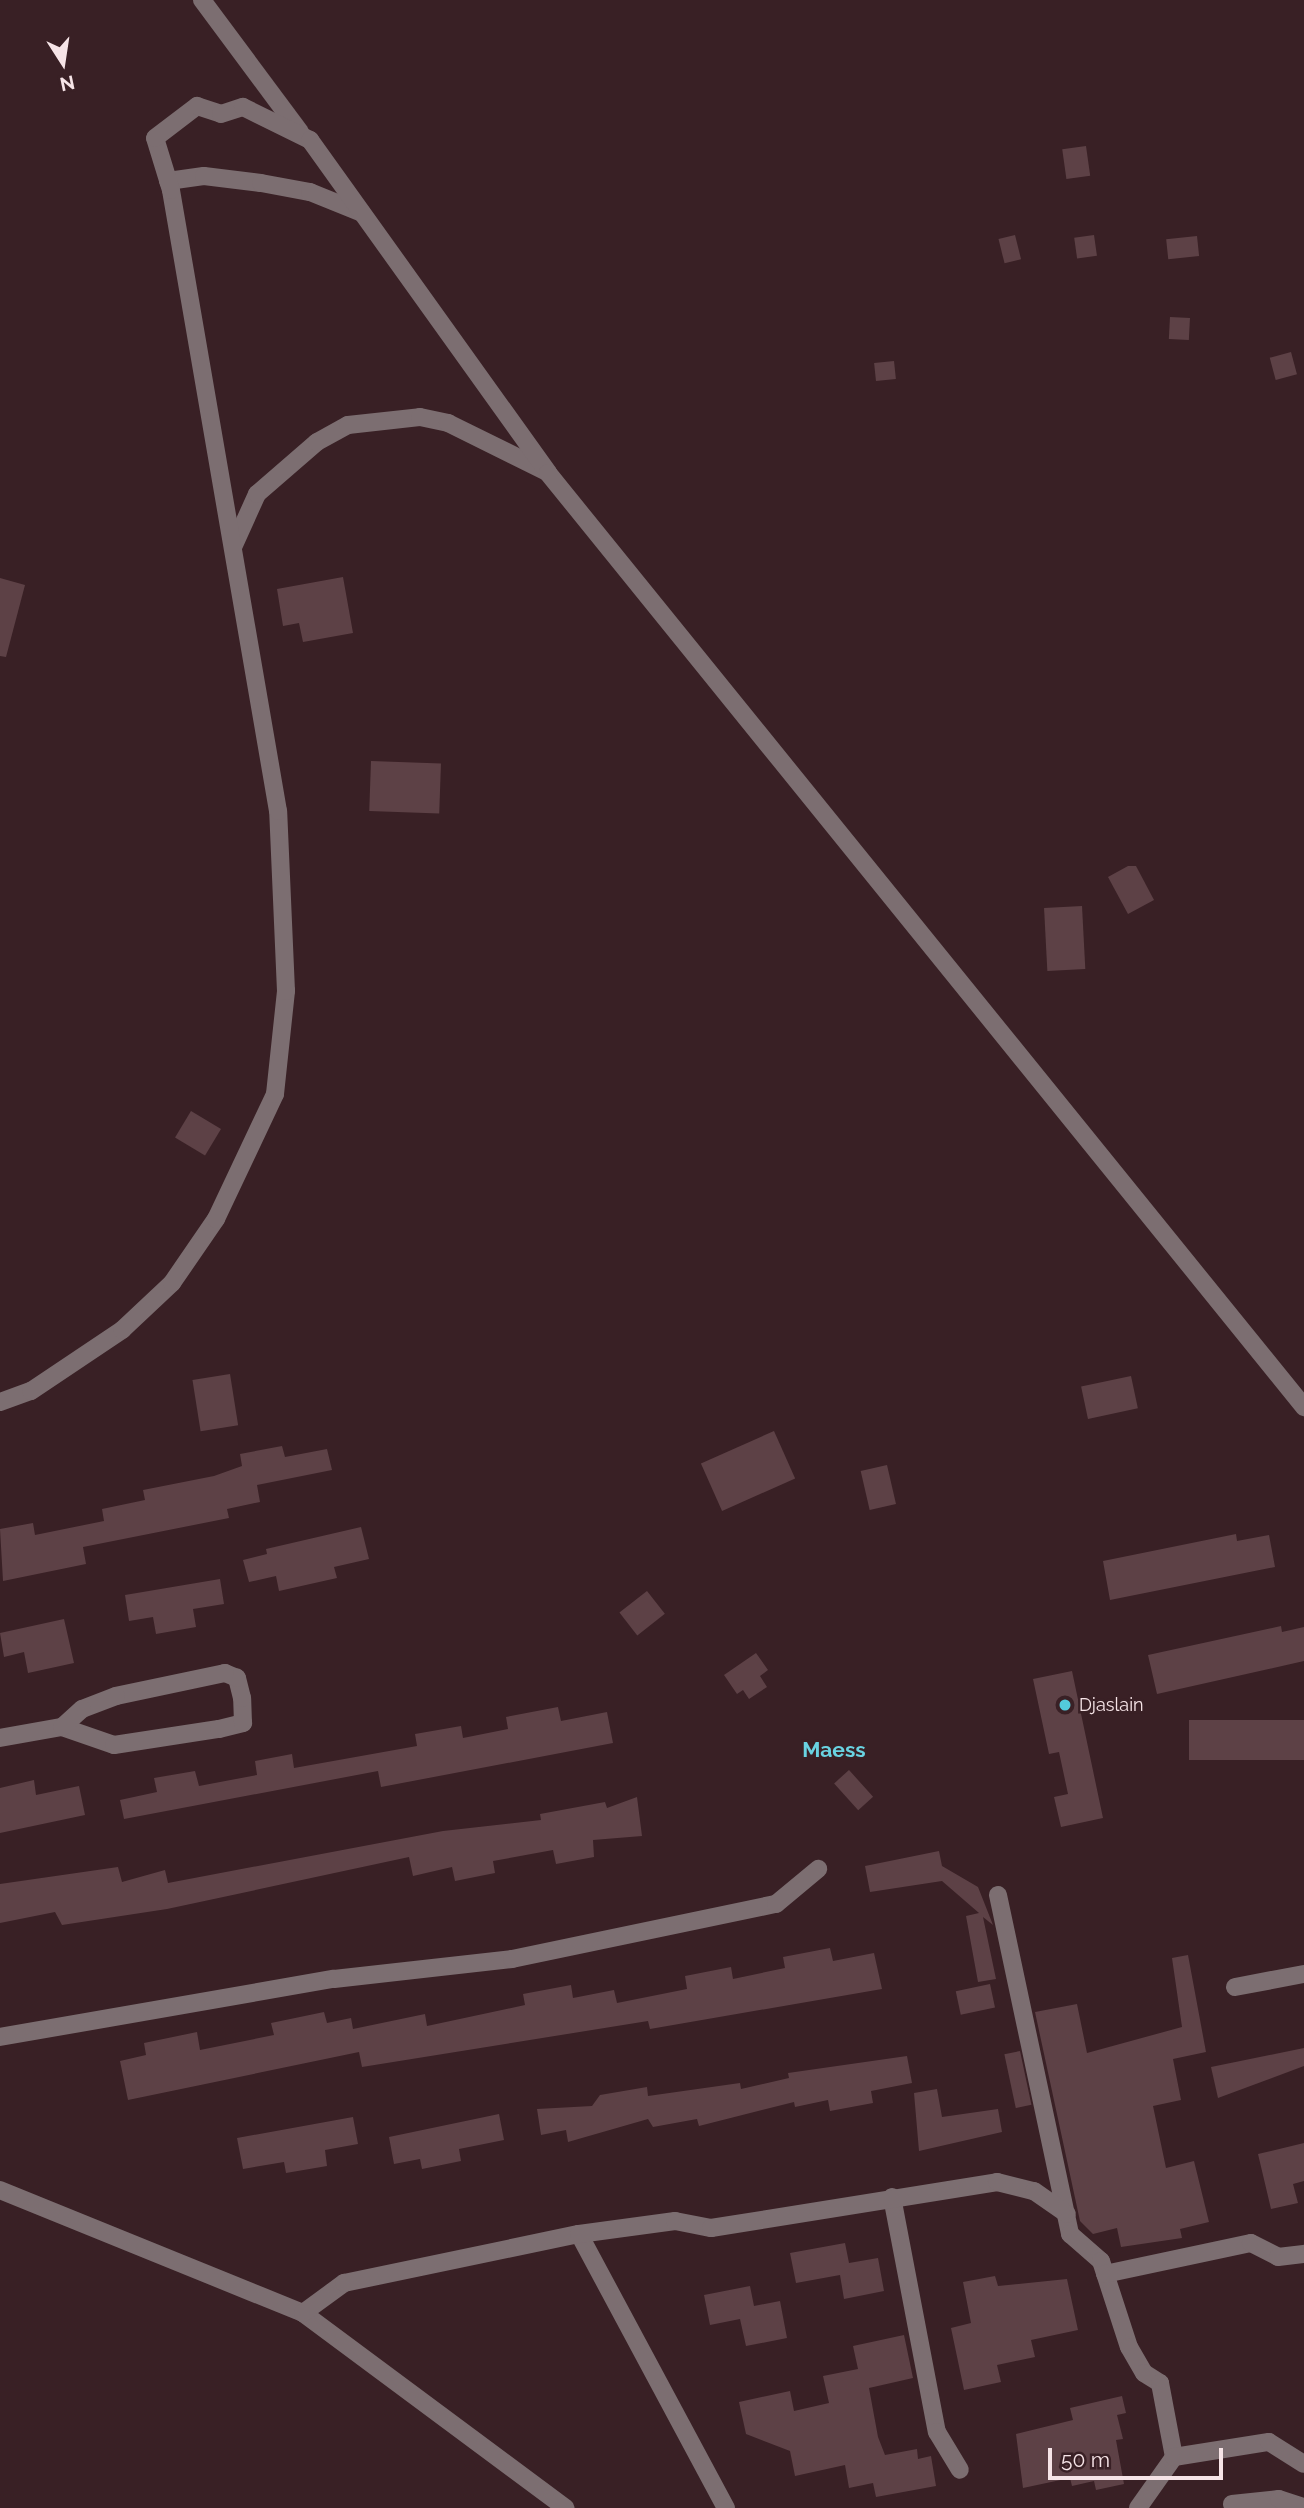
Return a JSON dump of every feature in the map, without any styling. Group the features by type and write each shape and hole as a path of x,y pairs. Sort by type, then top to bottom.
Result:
{"street":[{"path":"202,0 362,213 548,473 1304,1407"},
{"path":"0,1402 31,1391 122,1331 172,1283 222,1209 275,1094 286,991 278,811 234,545 168,181 155,138 197,106 221,114 243,107 300,132"},
{"path":"168,181 204,176 261,183 310,192 362,213"},
{"path":"234,545 257,494 317,442 348,425 420,417 448,423 548,473"},
{"path":"0,1738 62,1727 114,1745 205,1731 243,1723 242,1698 237,1678 225,1673 116,1696 82,1709 62,1727"},
{"path":"0,2037 334,1979 512,1959 776,1904 818,1869"},
{"path":"998,1895 1070,2234 1101,2262 1129,2347 1144,2374 1160,2383 1174,2457"},
{"path":"1235,1987 1304,1974"},
{"path":"303,2314 344,2283 579,2234 675,2221 711,2228 997,2182 1034,2191 1067,2214"},
{"path":"0,2190 303,2314 566,2508"},
{"path":"892,2197 937,2432 960,2470"},
{"path":"579,2234 726,2508"},
{"path":"1105,2274 1251,2243 1278,2257 1304,2254"},
{"path":"1138,2508 1174,2457 1269,2442 1304,2463"},
{"path":"1232,2504 1279,2500 1304,2508"}],"building":[{"path":"1086,146 1090,176 1066,179 1062,149"},
{"path":"1015,235 1021,259 1005,263 999,239"},
{"path":"1094,235 1097,256 1077,259 1074,238"},
{"path":"1197,236 1199,256 1168,259 1166,239"},
{"path":"1170,317 1190,318 1189,340 1169,339"},
{"path":"1291,352 1297,374 1276,380 1270,358"},
{"path":"894,361 896,379 876,381 874,363"},
{"path":"343,577 353,633 303,642 299,623 283,626 277,589"},
{"path":"0,578 25,585 6,657 0,656"},
{"path":"371,761 441,763 439,813 369,811"},
{"path":"1128,866 1136,866 1154,900 1128,914 1108,877"},
{"path":"1082,906 1085,969 1047,971 1044,908"},
{"path":"191,1111 221,1129 205,1156 175,1138"},
{"path":"230,1374 238,1425 201,1431 192,1380"},
{"path":"1131,1376 1138,1408 1088,1419 1081,1387"},
{"path":"774,1431 795,1479 722,1511 701,1464"},
{"path":"282,1446 285,1457 327,1449 332,1470 257,1485 260,1502 227,1509 229,1518 83,1547 86,1564 3,1581 0,1529 33,1523 35,1535 104,1521 102,1509 145,1500 143,1490 214,1476 242,1466 240,1454"},
{"path":"887,1465 896,1504 870,1510 861,1471"},
{"path":"361,1527 369,1559 334,1567 337,1578 279,1591 276,1576 249,1582 243,1560 267,1554 266,1549"},
{"path":"1236,1534 1237,1541 1269,1535 1275,1567 1110,1600 1103,1561"},
{"path":"220,1579 224,1604 193,1609 196,1627 156,1634 153,1617 129,1621 125,1595"},
{"path":"647,1591 665,1614 637,1635 619,1613"},
{"path":"64,1619 74,1663 28,1673 24,1652 4,1657 0,1633"},
{"path":"1281,1626 1282,1632 1304,1627 1304,1661 1157,1694 1148,1655"},
{"path":"756,1653 768,1670 760,1676 767,1687 749,1699 743,1690 737,1694 724,1675"},
{"path":"1072,1671 1103,1818 1061,1827 1054,1797 1068,1794 1059,1752 1049,1754 1033,1679"},
{"path":"558,1707 561,1721 607,1712 613,1743 381,1787 378,1771 124,1819 120,1800 157,1792 154,1778 195,1771 199,1786 257,1775 255,1761 292,1754 294,1768 417,1746 415,1734 461,1726 463,1738 508,1729 506,1717"},
{"path":"1189,1720 1304,1720 1304,1760 1189,1760"},
{"path":"849,1770 873,1797 858,1810 834,1783"},
{"path":"34,1780 36,1795 79,1786 85,1815 0,1833 0,1788"},
{"path":"637,1797 642,1836 593,1840 594,1857 556,1864 553,1850 493,1861 495,1873 455,1881 452,1867 413,1876 409,1857 167,1909 62,1925 55,1912 0,1923 0,1884 118,1867 122,1882 165,1870 168,1883 443,1831 541,1820 540,1814 605,1802 607,1808"},
{"path":"939,1851 942,1866 978,1887 993,1925 983,1917 996,1979 978,1982 966,1916 979,1913 942,1881 870,1892 865,1866"},
{"path":"830,1948 833,1961 874,1953 882,1989 650,2029 648,2021 362,2067 359,2052 128,2100 120,2061 146,2055 144,2043 197,2032 200,2050 274,2035 271,2023 324,2012 327,2023 351,2018 353,2029 425,2014 427,2026 525,2005 523,1994 571,1985 573,1998 614,1990 617,2003 687,1989 685,1976 731,1967 733,1979 785,1968 783,1957"},
{"path":"1188,1955 1206,2052 1173,2059 1181,2100 1153,2106 1166,2168 1194,2161 1209,2222 1180,2229 1182,2238 1121,2247 1117,2228 1093,2234 1080,2221 1035,2012 1077,2004 1087,2053 1182,2027 1172,1958"},
{"path":"990,1984 995,2007 961,2015 956,1991"},
{"path":"1304,2048 1304,2066 1218,2098 1211,2067"},
{"path":"1020,2051 1031,2105 1016,2108 1004,2054"},
{"path":"907,2056 912,2083 871,2091 873,2103 830,2111 828,2100 795,2107 794,2102 699,2126 697,2119 653,2127 648,2119 568,2142 566,2130 541,2135 537,2109 592,2106 600,2095 647,2087 648,2096 740,2083 741,2089 789,2078 788,2073"},
{"path":"937,2089 942,2117 998,2109 1002,2132 919,2151 914,2093"},
{"path":"499,2114 504,2140 459,2149 461,2161 422,2169 420,2159 394,2164 389,2137"},
{"path":"353,2117 358,2144 325,2150 327,2166 286,2173 284,2162 243,2169 237,2138"},
{"path":"1304,2143 1304,2181 1293,2184 1298,2203 1271,2209 1258,2154"},
{"path":"845,2243 849,2263 878,2258 884,2291 844,2299 840,2275 796,2283 790,2253"},
{"path":"995,2276 998,2286 1067,2279 1078,2330 1031,2340 1035,2357 997,2365 1001,2382 964,2390 951,2328 971,2323 963,2282"},
{"path":"750,2286 754,2306 780,2301 787,2338 746,2346 740,2319 710,2325 704,2295"},
{"path":"904,2335 913,2378 869,2388 878,2437 885,2455 917,2449 918,2459 931,2456 936,2486 876,2497 873,2483 849,2488 845,2465 795,2476 790,2451 746,2434 739,2402 790,2391 794,2411 829,2403 823,2376 858,2369 853,2346"},
{"path":"1122,2396 1126,2413 1117,2415 1123,2439 1116,2440 1124,2484 1096,2490 1094,2481 1072,2486 1070,2478 1023,2488 1016,2434 1073,2420 1070,2408"}],"place":[{"name":"Djaslain","path":"1065,1705"}],"district":[{"name":"Maess","path":"834,1750"}]}
